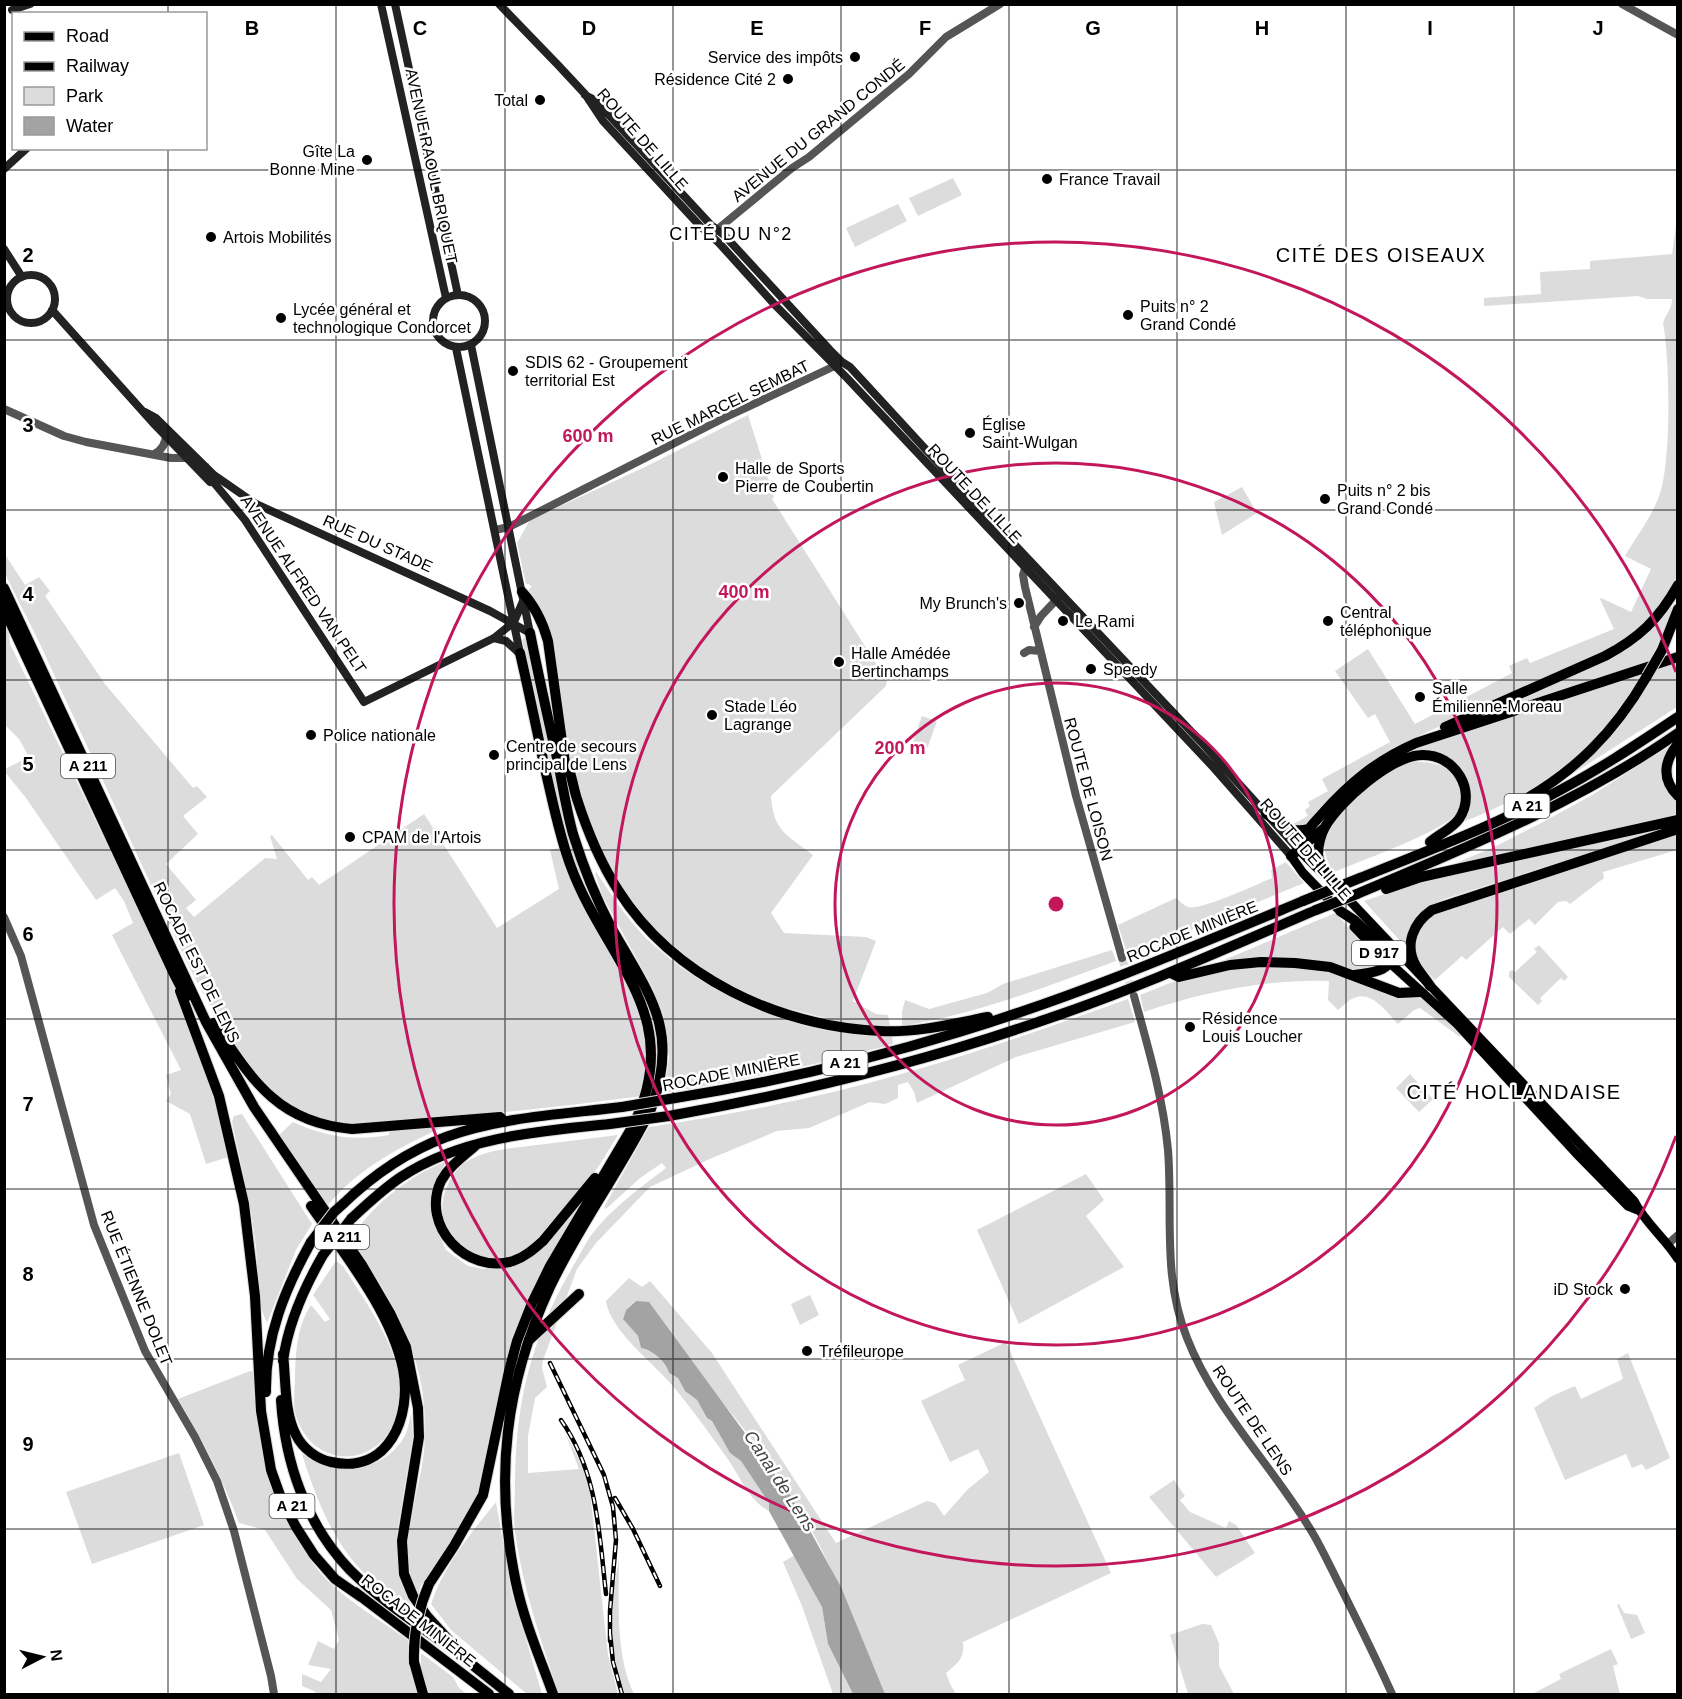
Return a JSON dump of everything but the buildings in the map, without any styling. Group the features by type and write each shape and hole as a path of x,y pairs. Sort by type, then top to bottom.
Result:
{"highway":[{"path":"1416,743 1422,737 1605,656 1624,645 1654,620 1668,603 1677,585"},
{"name":"ROCADE EST DE LENS","path":"4,588 206,1022 254,1107 362,1265 394,1331"},
{"path":"523,597 527,598 544,626 552,660 567,764 592,840 618,891 644,924 666,946 692,968 744,999 781,1013 842,1027 880,1031 911,1030 1002,1014 1006,1017"},
{"name":"ROCADE EST DE LENS","path":"4,609 173,972 235,1087 394,1331"},
{"path":"1363,877 1375,866 1513,806 1570,770 1609,733 1629,707 1662,650 1677,609"},
{"path":"530,633 546,649 552,660"},
{"path":"530,633 573,832 599,902 645,984 662,1043 663,1061 657,1091 646,1118 550,1287 529,1340 514,1389 505,1459 505,1504 517,1585 530,1631 553,1695"},
{"path":"423,1695 414,1662 414,1630 420,1607 429,1584 483,1495 517,1341 550,1266 641,1109 650,1076 651,1042 647,1019 635,988 596,922 571,867 560,831 520,653"},
{"path":"1294,852 1309,829 1342,791 1389,756 1416,743 1677,657"},
{"name":"ROCADE MINIÈRE","path":"489,1695 361,1597 340,1577 301,1524 286,1494 270,1440 266,1384 268,1360 276,1323 291,1278 311,1242 334,1212 372,1178 391,1164 448,1136 505,1122 622,1107 774,1080 925,1043 1117,978 1497,821 1548,797 1632,748 1677,717"},
{"name":"A 21","path":"1372,891 1498,835 1539,814 1607,778 1677,733"},
{"path":"1677,744 1666,766 1668,782 1677,796"},
{"path":"1294,852 1324,829 1349,799 1388,768 1413,757 1433,756 1449,762 1457,770 1463,781 1466,800 1458,821 1430,842"},
{"path":"567,764 566,775 574,815 573,832"},
{"path":"1266,814 1296,832 1309,829"},
{"path":"1372,891 1421,877 1677,820"},
{"path":"1324,829 1318,853 1320,861 1339,890"},
{"path":"1354,975 1373,974 1389,962 1396,952 1406,946 1421,920 1432,910 1677,829"},
{"name":"ROCADE MINIÈRE","path":"509,1695 465,1658 370,1588 350,1569 325,1539 303,1499 285,1444 280,1395 284,1354 289,1330 304,1290 323,1255 351,1219 393,1182 427,1163 462,1148 516,1137 669,1116 826,1085 925,1058 1050,1018 1170,973 1316,910 1357,894 1372,891"},
{"path":"1340,911 1354,920 1384,948 1396,952"},
{"path":"1170,973 1179,977 1230,965 1281,962 1330,967 1399,993 1425,989 1410,941"},
{"path":"171,945 212,1019 238,1058 260,1085 284,1107 307,1120 335,1128 377,1128 500,1117 505,1122"},
{"path":"173,972 219,1096 244,1204 255,1296 261,1411 271,1470 281,1498 314,1555 335,1579 361,1597"},
{"path":"476,1145 452,1166 441,1182 437,1193 438,1215 446,1238 455,1248 479,1260 501,1263 524,1256 543,1241 624,1140"},
{"path":"529,1340 579,1294"},
{"path":"284,1354 289,1411 296,1436 313,1454 325,1461 352,1464 364,1461 383,1450 392,1439 401,1421 404,1398 403,1371 394,1331"},
{"path":"394,1331 409,1357 418,1407 419,1437 402,1541 404,1574 413,1596 426,1616 465,1658"}],"main road":[{"path":"10,9 30,4"},
{"name":"AVENUE RAOUL BRIQUET","path":"381,4 446,298"},
{"name":"AVENUE RAOUL BRIQUET","path":"395,4 459,295"},
{"name":"ROUTE DE LILLE","path":"499,4 585,94 596,100 714,233 725,236 838,364 1025,568 1059,597 1198,738 1266,814 1294,852 1303,873 1389,962 1425,989"},
{"path":"4,169 25,150"},
{"path":"4,249 22,277"},
{"path":"35,275 46,280 50,285 55,297 52,309 45,318 34,322 23,321 11,311 8,295 15,281 22,277 35,275"},
{"path":"459,295 480,305 485,318 483,331 471,345 456,348 439,339 433,326 434,312 446,298 459,295"},
{"name":"AVENUE ALFRED VAN PELT","path":"52,309 146,412 156,418 187,458 210,482 215,484"},
{"path":"471,345 530,633"},
{"path":"456,348 520,653"},
{"name":"ROUTE DE LILLE","path":"838,364 850,367 969,497 1038,568 1059,597 1214,768 1294,852 1339,890 1396,952 1425,989 1634,1201 1638,1210 1668,1244 1677,1259"},
{"name":"AVENUE ALFRED VAN PELT","path":"166,432 232,489"},
{"name":"AVENUE ALFRED VAN PELT","path":"206,467 215,484 237,508 364,702 495,638"},
{"name":"RUE DU STADE","path":"232,489 256,504 514,622 530,633"},
{"path":"237,508 256,504"},
{"path":"245,520 246,512 256,504"},
{"path":"495,638 514,622 523,597"},
{"path":"495,638 506,641 520,653"},
{"name":"ROUTE DE LILLE","path":"1668,1244 1677,1249"}],"street":[{"name":"AVENUE DU GRAND CONDÉ","path":"714,233 909,74 946,37 1000,4"},
{"path":"1622,4 1677,35"},
{"name":"RUE MARCEL SEMBAT","path":"509,527 724,418 838,364"},
{"path":"4,409 64,436 179,459 187,458"},
{"path":"154,454 159,452 166,432"},
{"path":"495,530 509,527"},
{"path":"1025,568 1038,568"},
{"name":"ROUTE DE LOISON","path":"1025,568 1023,575 1025,587 1076,796 1122,958"},
{"path":"1034,627 1059,597"},
{"path":"1024,653 1029,650 1040,651"},
{"name":"RUE ÉTIENNE DOLET","path":"4,917 21,956 94,1225 145,1351 207,1460 226,1506 261,1632 274,1695"},
{"name":"ROUTE DE LENS","path":"1134,996 1156,1077 1166,1138 1172,1281 1176,1305 1187,1340 1215,1392 1312,1532 1370,1646 1391,1693"},
{"path":"1668,1244 1677,1235"}],"green space":[{"path":"953,178 962,195 918,216 909,198"},
{"path":"898,204 907,221 855,247 846,228"},
{"path":"1677,218 1678,574 1665,601 1648,621 1626,639 1597,655 1403,743 1375,759 1346,781 1302,828 1290,826 1308,816 1305,810 1310,806 1308,802 1328,791 1322,779 1390,742 1375,714 1368,718 1335,671 1368,649 1415,724 1512,673 1509,666 1527,658 1530,663 1614,629 1601,598 1631,612 1651,569 1625,556 1658,499 1666,463 1668,386 1663,323 1672,299 1647,299 1638,296 1484,306 1484,298 1541,294 1540,272 1590,269 1590,261 1672,254"},
{"name":"Stade Léo Lagrange","path":"748,415 774,497 772,499 887,681 886,686 771,796 772,808 778,825 789,837 813,855 771,913 784,933 866,937 876,941 853,1001 876,1014 888,1015 890,1026 845,1023 782,1007 721,983 669,943 633,904 610,868 595,838 571,766 552,636 547,621 529,591 532,587 526,584 517,543 530,520 645,467"},
{"path":"1242,487 1257,513 1222,535 1214,502"},
{"path":"4,553 25,585 39,577 50,591 45,596 105,684 193,788 197,786 207,797 183,816 198,834 166,864 196,900 186,908 194,917 265,858 277,859 270,836 272,835 308,880 312,877 319,885 424,814 497,928 559,889 550,850 559,848 581,903 627,982 640,1011 647,1054 642,1096 517,1111 366,1125 337,1124 310,1117 294,1110 277,1097 261,1081 234,1044 189,967 39,642 5,574"},
{"path":"1670,606 1673,607 1666,628 1649,662 1487,716 1486,712 1605,659"},
{"path":"4,623 9,633 10,644 169,972 203,1062 232,1156 206,1164 190,1114 166,1101 171,1094 166,1075 181,1070 112,935 133,923 124,901 115,888 96,900 26,798 5,772 5,769 29,757 19,739 5,725"},
{"path":"527,639 564,812 601,915 581,880 568,842 557,802 522,640"},
{"path":"1677,661 1677,707 1574,773 1573,771 1655,669"},
{"path":"1643,672 1628,700 1610,724 1573,760 1530,790 1460,823 1469,795 1448,758 1398,760 1413,748"},
{"path":"922,716 937,721 927,749 912,744"},
{"path":"1670,746 1665,758 1677,800 1677,818 1455,867 1454,864 1494,847 1592,795"},
{"path":"1414,762 1437,764 1452,773 1460,791 1460,805 1456,814 1435,829 1334,872 1328,863 1325,847 1325,837 1331,825 1346,807 1376,781 1403,765"},
{"path":"1641,833 1642,836 1444,899 1438,902 1440,906 1409,935 1403,944 1364,901 1419,882"},
{"path":"1677,834 1677,850 1603,872 1604,878 1570,904 1566,901 1558,902 1535,925 1529,919 1510,934 1503,927 1466,960 1462,956 1435,980 1418,957 1415,943 1418,929 1435,912"},
{"path":"1286,862 1304,883 1128,956 1118,925 1176,898 1188,907 1216,901 1272,878 1271,870"},
{"path":"596,872 639,931 671,960 699,979 760,1011 826,1030 859,1035 892,1036 893,1044 779,1072 664,1093 669,1057 663,1014 651,985 603,897"},
{"path":"1335,913 1383,963 1365,972 1217,963"},
{"path":"1539,945 1568,977 1564,981 1561,978 1540,998 1542,1001 1538,1005 1509,977 1509,972 1512,970 1515,972 1537,952 1534,949"},
{"path":"1112,950 1116,961 984,1007 902,1026 905,1000 929,1009 987,993 1003,984"},
{"path":"1268,965 1329,972 1424,997 1463,1034 1460,1037 1420,1008 1414,1010 1398,1024 1379,1004 1367,997 1352,999 1338,1010 1328,1000 1329,981 1282,982 1235,988 1189,998 1144,1012 1140,995 1170,983 1210,972"},
{"path":"1128,999 1135,1022 1016,1057 917,1103 908,1082 898,1085 898,1098 885,1104 870,1102 809,1128 777,1131 712,1158 650,1187 596,1243 577,1269 543,1360 542,1368 547,1387 535,1398 528,1436 528,1473 579,1469 566,1435 582,1464 590,1491 608,1655 618,1694 559,1694 528,1594 515,1532 516,1457 522,1401 535,1348 545,1322 586,1243 617,1207 666,1168 662,1163 640,1178 606,1209 604,1207 649,1127 779,1104 876,1081 991,1047"},
{"path":"1410,1074 1433,1099 1419,1112 1396,1088"},
{"path":"242,1114 312,1224 296,1250 267,1323 260,1306 251,1211 232,1122 234,1116"},
{"path":"293,1122 328,1134 363,1138 389,1135 389,1131 448,1125 399,1149 368,1168 340,1191 328,1205 279,1135"},
{"path":"618,1135 582,1189 542,1234 523,1250 502,1257 480,1256 460,1246 446,1227 442,1210 445,1192 453,1174 466,1162 482,1154 500,1150"},
{"path":"452,1159 445,1164 435,1181 431,1203 433,1221 446,1250 468,1266 484,1269 494,1267 543,1246 578,1207 522,1316 481,1490 442,1557 421,1585 418,1595 408,1560 410,1524 424,1451 425,1421 417,1365 396,1313 351,1239 371,1213 396,1190 423,1172"},
{"path":"1086,1174 1104,1200 1086,1216 1124,1267 1019,1324 977,1230"},
{"path":"336,1261 343,1266 367,1303 388,1343 398,1371 399,1399 393,1425 377,1446 355,1456 332,1454 320,1449 310,1441 299,1423 294,1403 300,1330 311,1305 325,1322 330,1319 313,1295"},
{"path":"629,1278 642,1287 650,1281 712,1353 836,1543 927,1501 935,1503 944,1516 968,1489 989,1472 978,1449 950,1462 921,1401 965,1380 958,1365 1006,1342 1111,1573 963,1642 960,1660 946,1673 956,1694 885,1694 843,1594 819,1545 775,1471 717,1396 635,1301 626,1310 623,1318 638,1336 641,1348 658,1357 669,1373 678,1378 685,1391 697,1400 730,1453 741,1461 769,1503 769,1511 750,1495 700,1420 663,1375 615,1323 606,1301"},
{"path":"810,1295 819,1315 800,1325 791,1304"},
{"path":"1628,1353 1670,1458 1646,1470 1642,1464 1632,1468 1626,1454 1565,1480 1534,1408 1552,1396 1575,1386 1581,1399 1623,1379 1617,1359"},
{"path":"255,1371 258,1418 266,1463 279,1505 289,1526 311,1561 330,1583 358,1606 408,1640 409,1663 419,1694 317,1694 302,1686 302,1674 321,1682 331,1669 308,1665 318,1641 334,1649 339,1640 331,1610 297,1579 265,1530 239,1523 212,1460 178,1399"},
{"path":"411,1413 413,1437 397,1533 402,1579 411,1602 408,1605 373,1581 348,1555 321,1506 302,1454 315,1461 342,1468 369,1465 393,1451 403,1439"},
{"path":"179,1453 204,1525 92,1564 66,1492"},
{"path":"1174,1480 1185,1496 1180,1500 1190,1512 1226,1528 1229,1521 1236,1525 1255,1553 1216,1577 1149,1497"},
{"path":"496,1502 512,1595 542,1694 527,1694 451,1630 431,1604 451,1563"},
{"path":"795,1555 822,1607 828,1644 853,1694 833,1694 802,1606 783,1562"},
{"path":"619,1559 619,1628 624,1662 634,1694 625,1694 619,1678 613,1644 612,1610"},
{"path":"1619,1604 1624,1613 1637,1615 1645,1633 1631,1639 1617,1605"},
{"path":"1202,1624 1211,1625 1219,1643 1219,1666 1234,1694 1188,1694 1170,1635"},
{"path":"1611,1649 1618,1664 1613,1666 1620,1694 1532,1694 1561,1679 1559,1674"},
{"path":"421,1653 453,1677 459,1688 467,1694 429,1694 421,1668"}],"water":[{"name":"Canal de Lens","path":"636,1301 649,1302 791,1496 841,1587 885,1694 853,1694 828,1644 822,1607 769,1511 769,1503 741,1461 730,1453 697,1400 685,1391 678,1378 669,1373 658,1357 641,1348 638,1336 623,1319 626,1310"}],"tunnel":[{"path":"1122,958 1132,991"}],"railway":[{"path":"550,1363 604,1475 613,1507 616,1540 610,1641"},
{"path":"561,1420 583,1461 590,1482 595,1504 606,1594"},
{"path":"615,1498 633,1529 660,1586"},
{"path":"610,1633 613,1662 622,1694"}],"place":[{"name":"Service des impôts","path":"855,57"},
{"name":"Résidence Cité 2","path":"788,79"},
{"name":"Total","path":"540,100"},
{"name":"Gîte La Bonne Mine","path":"367,160"},
{"name":"France Travail","path":"1047,179"},
{"name":"Artois Mobilités","path":"211,237"},
{"name":"Puits n° 2 Grand Condé","path":"1128,315"},
{"name":"Lycée général et technologique Condorcet","path":"281,318"},
{"name":"SDIS 62 - Groupement territorial Est","path":"513,371"},
{"name":"Église Saint-Wulgan","path":"970,433"},
{"name":"Halle de Sports Pierre de Coubertin","path":"723,477"},
{"name":"Puits n° 2 bis Grand Condé","path":"1325,499"},
{"name":"My Brunch's","path":"1019,603"},
{"name":"Le Rami","path":"1063,621"},
{"name":"Central téléphonique","path":"1328,621"},
{"name":"Halle Amédée Bertinchamps","path":"839,662"},
{"name":"Speedy","path":"1091,669"},
{"name":"Salle Émilienne-Moreau","path":"1420,697"},
{"name":"Stade Léo Lagrange","path":"712,715"},
{"name":"Police nationale","path":"311,735"},
{"name":"Centre de secours principal de Lens","path":"494,755"},
{"name":"CPAM de l'Artois","path":"350,837"},
{"name":"Résidence Louis Loucher","path":"1190,1027"},
{"name":"iD Stock","path":"1625,1289"},
{"name":"Tréfileurope","path":"807,1351"}],"district":[{"name":"CITÉ DU N°2","path":"731,234"},
{"name":"CITÉ DES OISEAUX","path":"1381,255"},
{"name":"CITÉ HOLLANDAISE","path":"1514,1092"}]}
